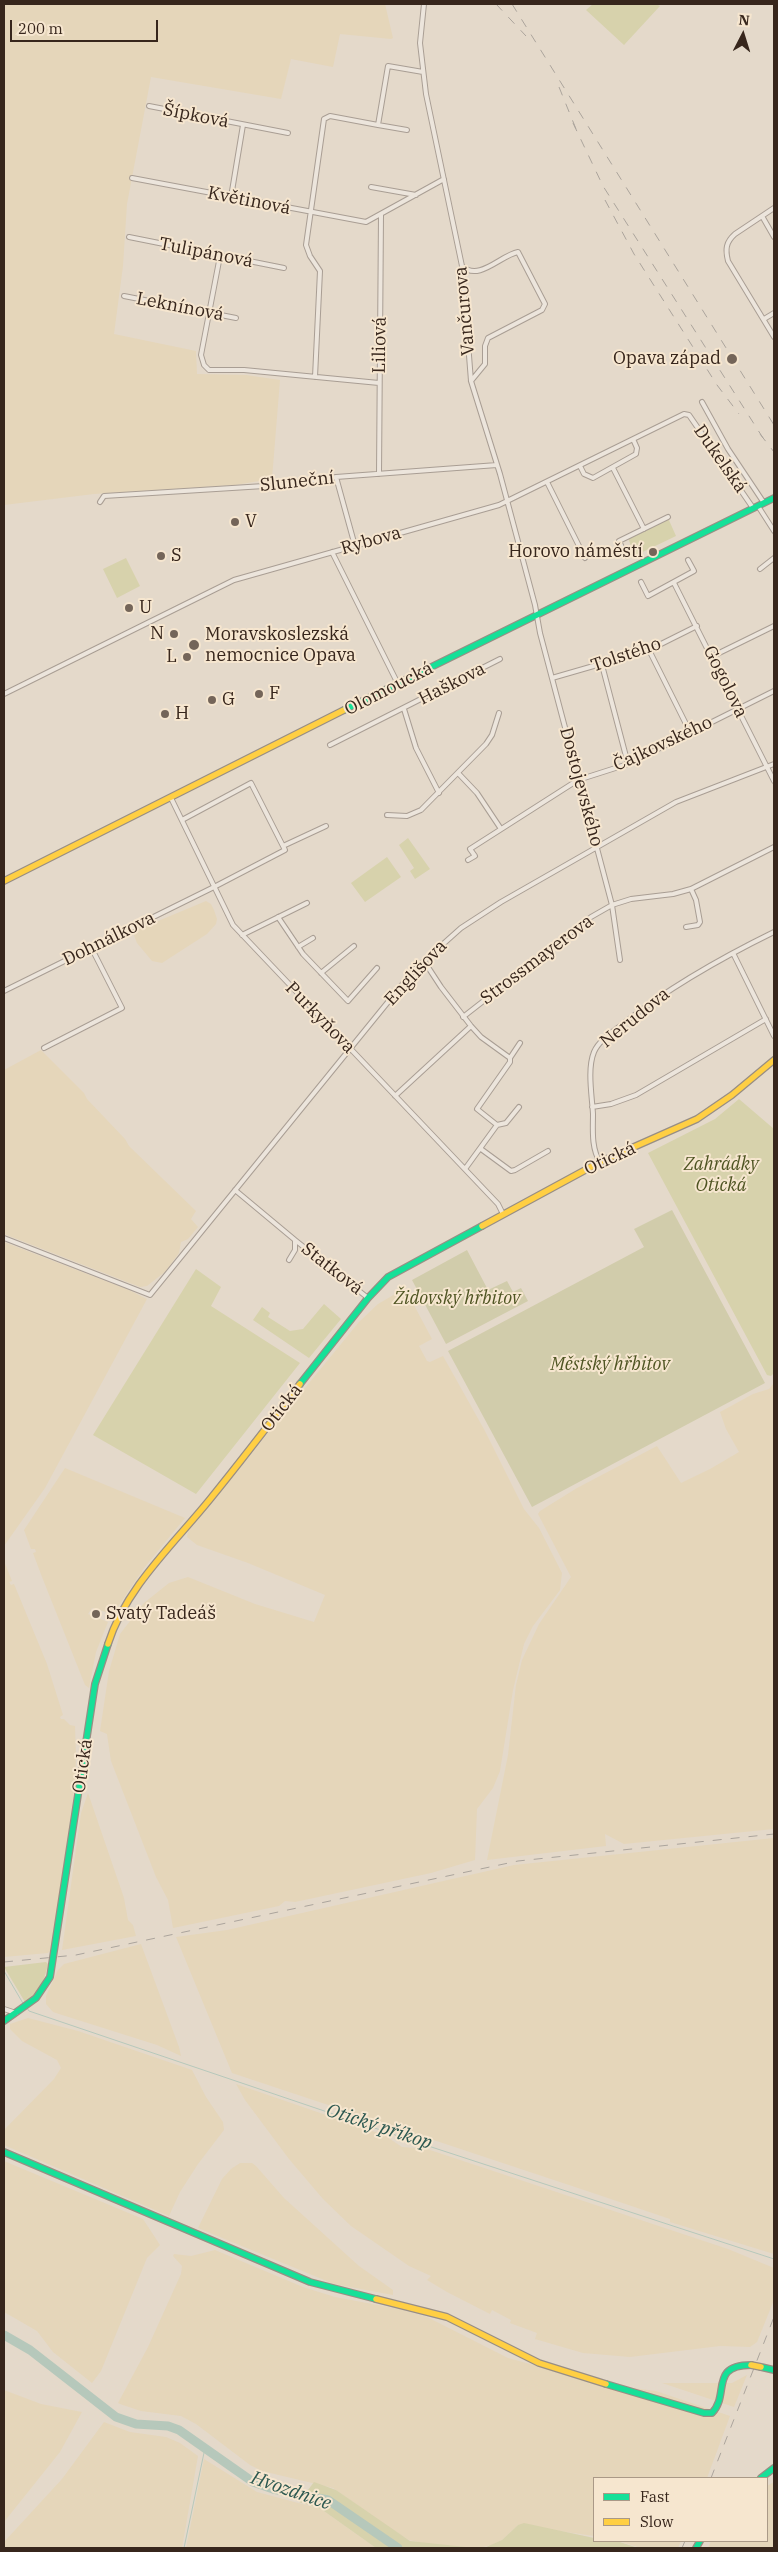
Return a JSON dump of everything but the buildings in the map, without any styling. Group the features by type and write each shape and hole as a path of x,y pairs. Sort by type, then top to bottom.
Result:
{"main road":[{"name":"Olomoucká","path":"4,882 537,614 774,498"},
{"name":"Otická","path":"4,2021 25,2008 41,1993 47,1984 54,1958 94,1684 118,1617 143,1578 210,1499 368,1298 394,1272 600,1162 697,1120 732,1095 774,1060"},
{"path":"4,2152 310,2282 456,2320 541,2363 704,2413 712,2413 716,2409 726,2372 738,2364 774,2370"},
{"path":"762,2477 774,2468"}],"street":[{"name":"Vančurova","path":"424,4 420,42 426,94 462,266 471,381 497,465 537,614"},
{"path":"378,125 388,66 424,72"},
{"name":"Šípková","path":"149,106 288,133"},
{"path":"315,377 320,271 310,256 306,245 324,119 330,116 407,130"},
{"name":"Šípková","path":"231,197 244,125"},
{"name":"Květinová","path":"132,178 310,213 366,222 381,216"},
{"path":"381,216 444,179"},
{"path":"371,187 416,195"},
{"path":"774,208 730,239 726,249 728,261 774,337"},
{"name":"Liliová","path":"379,474 381,216"},
{"path":"762,216 774,237"},
{"name":"Tulipánová","path":"129,237 284,268"},
{"path":"462,266 470,271 479,270 518,252 545,304 542,310 488,338 485,346 485,364 471,381"},
{"path":"220,256 201,355 202,361 208,370 244,370 379,383"},
{"name":"Leknínová","path":"124,296 236,318"},
{"path":"764,319 774,313"},
{"path":"702,402 728,449 764,503"},
{"name":"Rybova","path":"4,694 234,580 507,502 684,414"},
{"name":"Dukelská","path":"684,414 689,415 774,532"},
{"path":"580,466 584,474 593,478 613,468 636,454 637,448 633,439"},
{"name":"Sluneční","path":"100,502 104,496 280,485 336,477 497,465"},
{"path":"613,468 644,529"},
{"path":"336,477 355,546"},
{"path":"547,482 585,558"},
{"path":"626,556 619,541 668,517"},
{"path":"332,552 398,684"},
{"path":"760,568 774,558"},
{"path":"641,582 648,596 694,572 688,560"},
{"name":"Gogolova","path":"674,582 713,656 774,781"},
{"name":"Dostojevského","path":"537,614 578,780 612,905 620,960"},
{"name":"Tolstého","path":"552,678 649,650 697,626"},
{"path":"713,656 774,626"},
{"path":"649,650 690,732"},
{"name":"Haškova","path":"330,745 500,660"},
{"path":"602,665 628,764"},
{"name":"Čajkovského","path":"468,860 475,856 470,849 578,780 628,764 774,691"},
{"name":"Haškova","path":"404,708 416,748 438,792"},
{"path":"387,815 413,815 486,744 492,736 499,713"},
{"name":"Englišova","path":"4,1238 150,1295 424,961 478,916 676,802 774,764"},
{"path":"458,773 477,793 501,830"},
{"path":"182,820 251,783 283,846 284,850 214,887"},
{"name":"Purkyňova","path":"171,798 233,925 498,1204 503,1214"},
{"path":"283,846 326,826"},
{"name":"Strossmayerova","path":"462,1016 591,917 612,905 631,899 673,894 691,888 774,848"},
{"name":"Dohnálkova","path":"4,991 214,887"},
{"path":"686,927 698,925 700,922 696,900 691,888"},
{"path":"242,936 307,903"},
{"path":"278,917 298,947 348,1001 377,968"},
{"name":"Nerudova","path":"600,1162 595,1150 592,1107 594,1052 605,1038 653,1000 703,968 774,932"},
{"path":"298,947 313,938"},
{"path":"321,973 354,946"},
{"path":"44,1048 122,1008 91,947"},
{"path":"732,953 774,1036"},
{"path":"424,961 462,1016 481,1037 510,1058"},
{"path":"592,1107 611,1104 642,1091 766,1019"},
{"path":"395,1096 471,1026"},
{"path":"497,1125 476,1109 510,1062 510,1058 520,1043"},
{"path":"465,1169 497,1125 506,1123 518,1107"},
{"path":"481,1149 511,1171 548,1151"},
{"path":"235,1190 295,1240 295,1250 289,1260"},
{"name":"Statková","path":"295,1240 368,1298"},
{"path":"4,2009 16,2013"}],"shaded area":[{"path":"4,4 385,4 393,38 340,34 333,67 291,59 281,99 151,77 127,204 123,266 114,334 196,351 197,374 246,375 280,380 272,479 235,485 94,494 4,505"},
{"path":"206,901 211,904 214,910 217,919 216,924 207,934 162,963 152,961 137,943 133,933 139,929"},
{"path":"41,1050 84,1093 87,1099 125,1139 129,1146 196,1211 191,1219 198,1227 188,1239 181,1242 179,1253 166,1271 147,1286 140,1287 4,1234 4,1070"},
{"path":"4,1242 129,1290 147,1299 45,1488 4,1546"},
{"path":"402,1290 407,1292 432,1339 419,1346 427,1361 430,1362 443,1356 485,1431 524,1509 539,1528 562,1573 560,1590 533,1626 524,1644 513,1690 500,1771 493,1788 477,1809 475,1860 431,1873 295,1902 285,1901 279,1906 173,1928 168,1900 156,1877 111,1761 107,1734 100,1731 109,1671 120,1634 144,1603 169,1583 188,1577 255,1604 314,1622 325,1595 248,1563 197,1545 187,1537 188,1531 359,1322 378,1304"},
{"path":"774,1383 774,1829 624,1844 605,1834 606,1846 487,1860 508,1755 516,1685 522,1660 539,1624 571,1577 538,1514 577,1488 657,1446 681,1483 710,1469 739,1452 726,1429 720,1412 753,1394 769,1389"},
{"path":"65,1468 185,1518 144,1568 113,1614 92,1608 88,1614 108,1622 96,1652 89,1688 85,1685 42,1577 33,1553 36,1552 35,1549 31,1549 24,1530"},
{"path":"4,1561 12,1581 9,1582 11,1585 14,1584 47,1664 63,1715 60,1717 70,1725 75,1726 76,1754 75,1784 52,1949 48,1953 4,1957"},
{"path":"88,1793 124,1898 128,1920 133,1925 136,1936 62,1950 81,1813"},
{"path":"774,1838 774,2254 670,2222 670,2219 232,2073 176,1937 227,1930 514,1865"},
{"path":"141,1944 181,2056 157,2045 53,2012 46,2004 46,1996 58,1970 64,1964"},
{"path":"28,2018 78,2031 192,2070 206,2097 223,2122 224,2130 198,2164 180,2192 169,2216 4,2145 4,2130 54,2079 61,2068 57,2060 22,2041 10,2029 10,2024"},
{"path":"236,2084 384,2135 402,2147 427,2149 728,2249 774,2268 774,2300 757,2342 750,2347 720,2346 630,2357 583,2353 535,2339 537,2333 510,2323 511,2320 492,2310 490,2314 427,2280 431,2276 409,2266 351,2226 323,2199 289,2159 245,2100"},
{"path":"4,2161 143,2219 160,2245 147,2258 101,2371 92,2383 53,2352 37,2331 4,2312"},
{"path":"240,2163 252,2163 256,2166 284,2198 359,2266 393,2290 393,2295 334,2284 198,2228 222,2179"},
{"path":"215,2250 303,2287 335,2297 399,2309 427,2317 508,2358 603,2384 656,2391 730,2416 707,2477 593,2477 593,2536 518,2525 502,2540 492,2545 478,2548 432,2545 409,2540 384,2525 333,2488 262,2471 250,2465 196,2424 181,2416 141,2411 118,2403 148,2347 181,2274 182,2266 173,2256 174,2254 191,2256"},
{"path":"747,2375 734,2407 662,2383 732,2383"},
{"path":"4,2390 41,2404 82,2412 60,2452 4,2522"},
{"path":"104,2422 130,2432 166,2437 180,2443 198,2456 182,2548 4,2548 4,2542 62,2479"},
{"path":"204,2459 257,2492 321,2509 376,2548 186,2548"},
{"path":"774,2482 774,2548 708,2548 711,2542 768,2542 768,2485"},
{"path":"621,2542 681,2542 678,2548 641,2548"}],"green space":[{"path":"593,4 656,4 660,6 624,45 586,10"},
{"path":"668,518 676,536 626,560 633,551 628,538"},
{"path":"126,558 140,586 117,598 103,569"},
{"path":"408,838 430,869 415,879 410,871 414,868 399,845"},
{"path":"387,857 401,877 365,902 351,883"},
{"name":"Zahrádky Otická","path":"739,1099 774,1129 774,1373 771,1376 767,1375 648,1153 715,1119"},
{"name":"Městský hřbitov","path":"672,1210 765,1383 532,1507 448,1351 644,1247 634,1229"},
{"name":"Židovský hřbitov","path":"467,1250 488,1290 507,1281 513,1292 521,1288 528,1301 446,1344 412,1280"},
{"path":"196,1269 221,1287 211,1306 300,1363 196,1494 93,1435"},
{"path":"324,1304 341,1319 309,1358 253,1320 262,1307 270,1313 268,1317 290,1331 303,1329"},
{"path":"46,1962 48,1964 47,1970 41,1986 25,2002 4,1967"},
{"path":"314,2482 336,2490 410,2541 475,2548 376,2548 321,2509 299,2502"},
{"path":"524,2523 593,2538 593,2542 620,2542 638,2548 484,2548 502,2540 518,2525"}],"waterway":[{"name":"Otický příkop","path":"4,1971 24,2005"},
{"name":"Otický příkop","path":"27,2008 29,2011 410,2140 774,2259"},
{"name":"Hvozdnice","path":"4,2335 30,2350 116,2417 136,2424 168,2426 179,2430 253,2482 273,2489 328,2500 398,2548"},
{"path":"184,2548 205,2448"}],"railway":[{"path":"496,4 526,36"},
{"path":"512,4 774,425"},
{"path":"559,87 576,129"},
{"path":"573,123 603,186 763,438"},
{"path":"605,200 634,254 717,385 739,414"},
{"path":"760,434 774,452"},
{"path":"4,1962 76,1955 518,1861 774,1834"},
{"path":"711,2477 774,2317"},
{"path":"682,2548 685,2542"}],"traffic: fast":[{"path":"344,710 774,498"},
{"path":"300,1384 368,1298 388,1277 482,1226"},
{"path":"4,2021 36,1998 50,1977 95,1684 108,1644"},
{"path":"4,2152 310,2282 376,2299"},
{"path":"606,2384 704,2413 712,2413 720,2398 725,2375 738,2366 751,2365"},
{"path":"761,2367 774,2370"},
{"path":"762,2477 774,2468"},
{"path":"696,2548 699,2542"}],"traffic: slow":[{"path":"4,881 344,710"},
{"path":"482,1226 600,1162 697,1119 732,1095 774,1060"},
{"path":"108,1644 126,1604 152,1567 197,1515 300,1384"},
{"path":"376,2299 447,2317 539,2363 606,2384"},
{"path":"751,2365 761,2367"}],"place":[{"name":"Opava západ","path":"732,359"},
{"name":"V","path":"235,522"},
{"name":"Horovo náměstí","path":"653,552"},
{"name":"S","path":"161,556"},
{"name":"U","path":"129,608"},
{"name":"N","path":"174,634"},
{"name":"Moravskoslezská nemocnice Opava","path":"194,645"},
{"name":"L","path":"187,657"},
{"name":"F","path":"259,694"},
{"name":"G","path":"212,700"},
{"name":"H","path":"165,714"},
{"name":"Svatý Tadeáš","path":"96,1614"}]}
